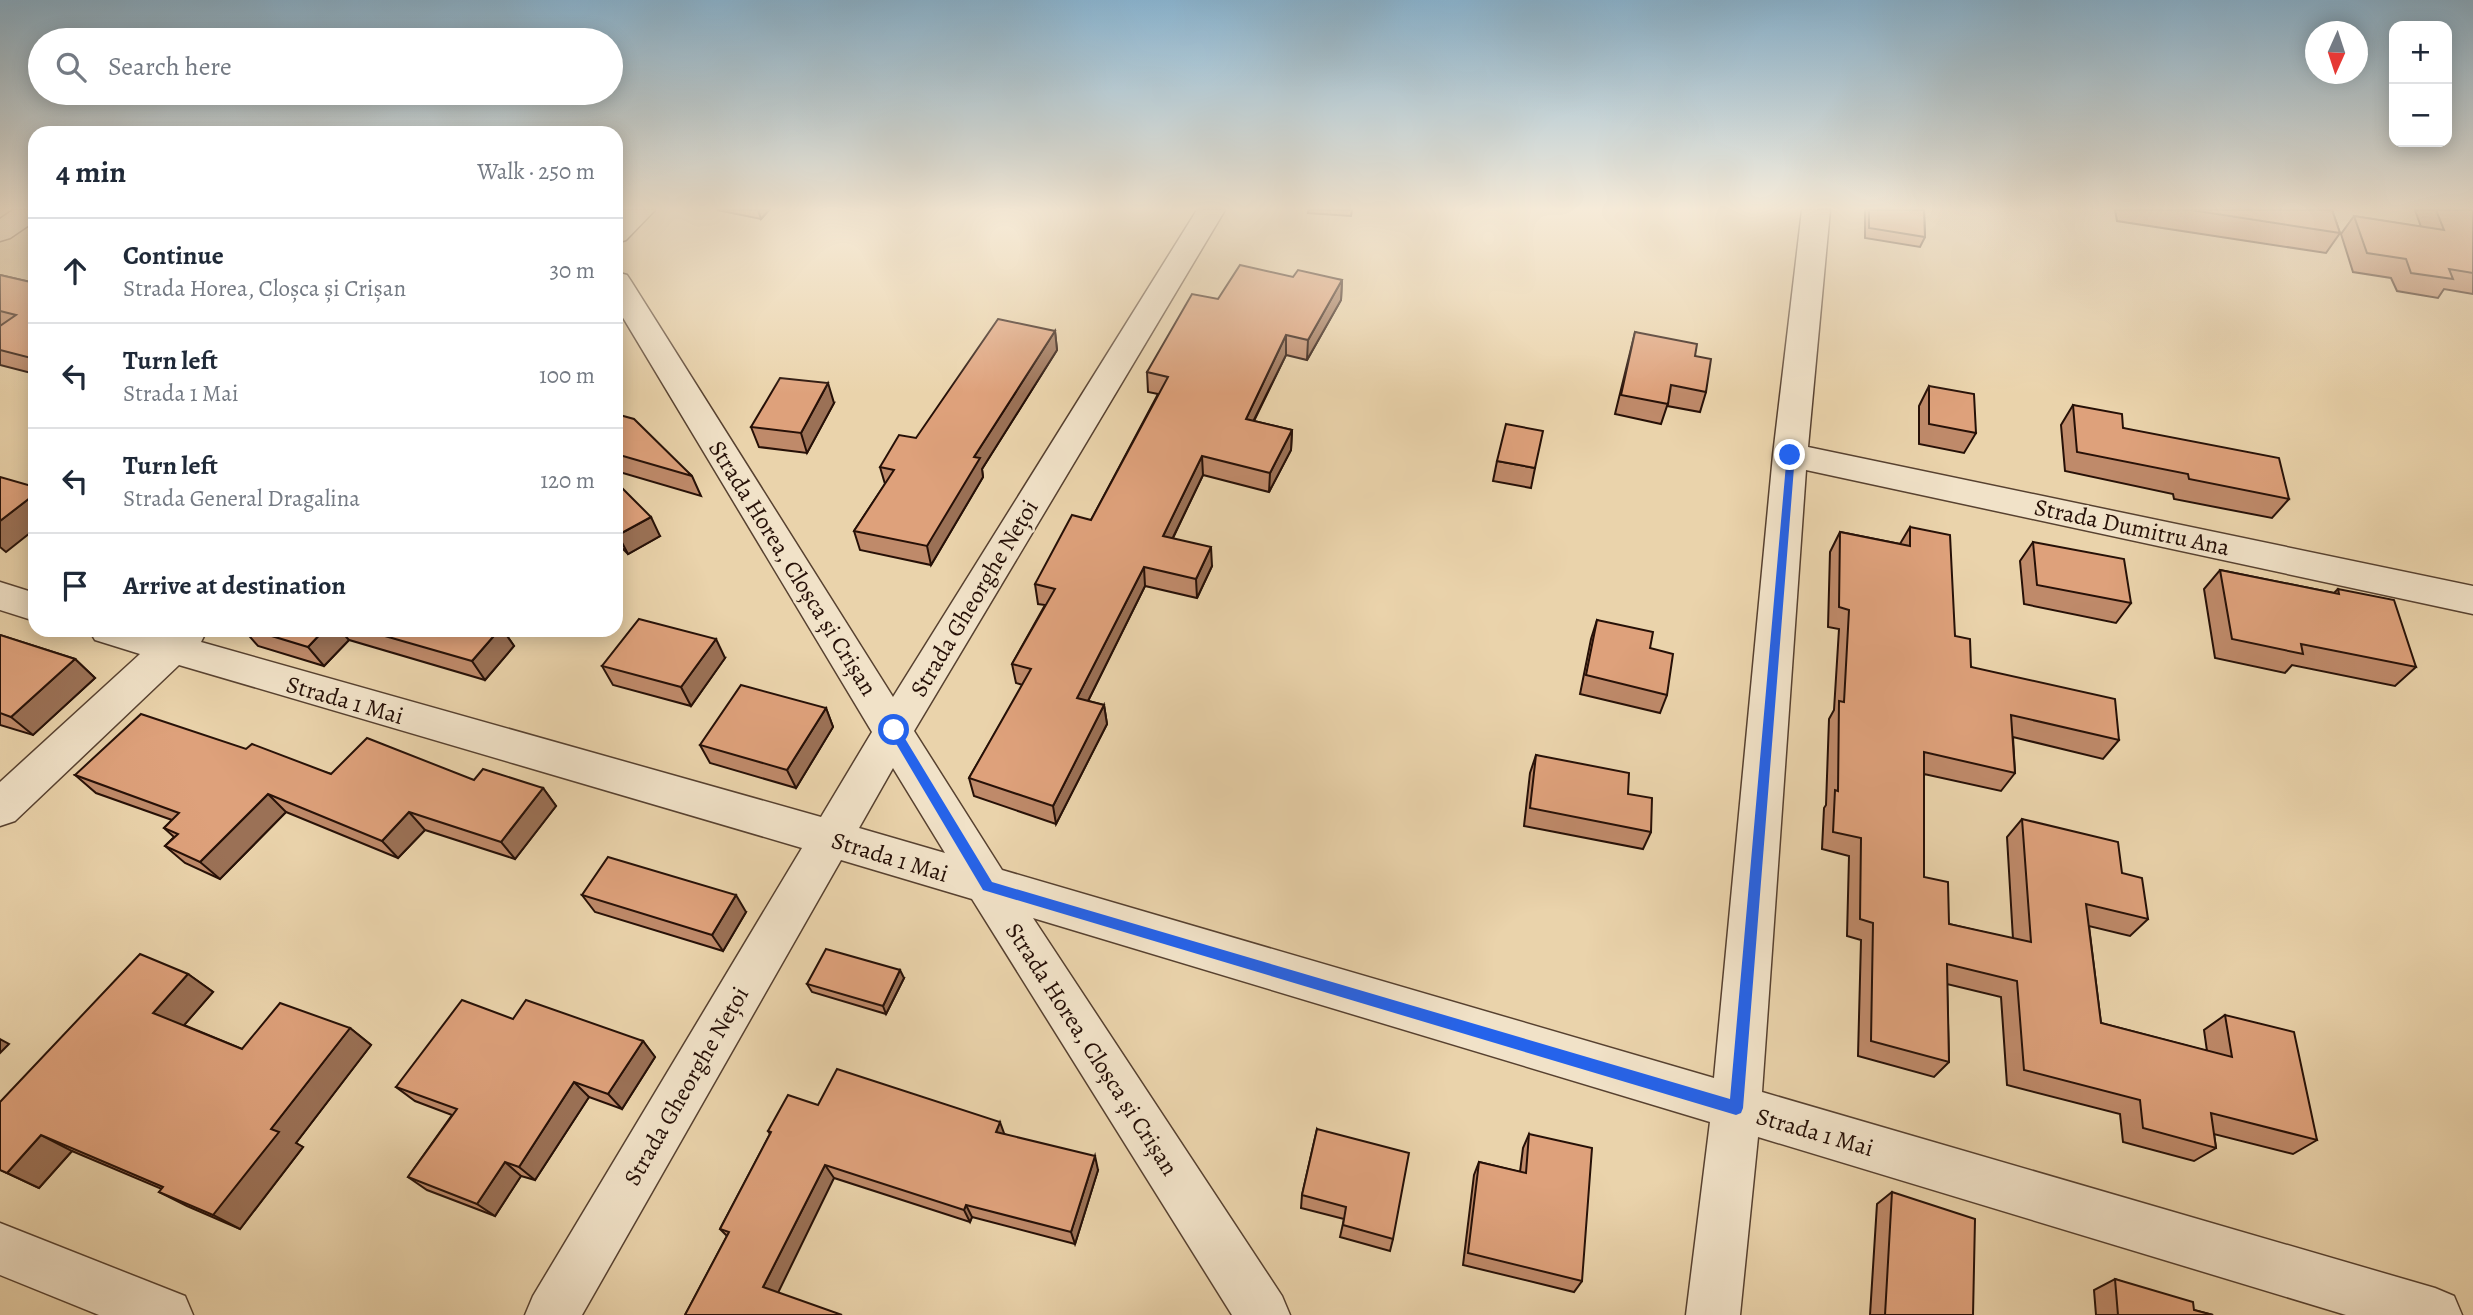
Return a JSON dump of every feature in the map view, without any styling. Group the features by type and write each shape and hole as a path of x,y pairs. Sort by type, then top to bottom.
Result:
{"street":[{"name":"Strada Gheorghe Nețoi","path":"552,1315 894,730 1174,271"},
{"path":"1713,1315 1736,1108 1805,271"},
{"name":"Strada Horea, Cloșca și Crișan","path":"623,292 988,886 1263,1315"},
{"name":"Strada Dumitru Ana","path":"1790,455 2473,600"},
{"path":"0,596 28,605"},
{"name":"Strada 1 Mai","path":"159,637 181,640 988,886 2435,1315"},
{"path":"0,808 181,640"},
{"path":"0,1249 166,1315"}],"building":[{"path":"1236,271 1268,271 1293,277 1297,271 1304,271 1342,280 1308,340 1286,335 1246,419 1292,430 1270,473 1202,456 1163,536 1211,547 1196,579 1144,567 1077,698 1104,705 1053,806 969,778 1031,669 1012,664 1055,589 1035,584 1072,515 1091,520 1168,377 1147,372 1192,294 1218,299"},
{"path":"2450,271 2453,279 2411,273"},
{"path":"0,275 28,281 28,357 0,350 0,326 16,315 0,311"},
{"path":"998,319 1055,331 974,457 980,458 927,546 854,531 894,470 880,467 899,435 916,438"},
{"path":"1635,332 1697,344 1695,356 1711,359 1706,392 1671,385 1668,404 1621,395"},
{"path":"780,378 828,383 801,433 751,427"},
{"path":"1929,386 1974,394 1976,433 1929,424"},
{"path":"2073,405 2122,414 2123,428 2279,458 2289,499 2189,479 2188,474 2077,452"},
{"path":"623,416 634,419 692,476 623,456"},
{"path":"1506,424 1543,431 1535,468 1497,461"},
{"path":"0,477 28,485 28,499 0,521"},
{"path":"623,489 651,517 623,532"},
{"path":"1910,527 1950,535 1955,636 1970,639 1971,667 2115,699 2119,740 2011,715 2015,773 1924,752 1924,877 1948,882 1949,924 2031,942 2022,819 2118,842 2122,873 2142,878 2148,919 2086,904 2101,1023 2232,1057 2225,1015 2294,1032 2317,1140 2211,1113 2216,1148 2143,1128 2140,1100 2024,1070 2017,981 1947,964 1949,1062 1871,1041 1873,923 1860,919 1861,838 1833,832 1835,790 1838,791 1839,701 1844,702 1849,610 1839,607 1840,532 1910,546"},
{"path":"2033,542 2124,559 2131,603 2037,585"},
{"path":"2220,570 2339,594 2338,589 2394,600 2416,667 2301,644 2303,654 2232,639"},
{"path":"639,619 716,639 681,687 602,666"},
{"path":"1597,620 1653,632 1650,648 1673,654 1667,695 1586,675"},
{"path":"0,635 75,659 11,717 0,713"},
{"path":"275,637 317,637 308,647"},
{"path":"388,637 493,637 472,661"},
{"path":"741,685 826,708 787,770 700,745"},
{"path":"141,714 246,749 252,744 331,774 367,738 474,780 483,769 543,788 501,842 409,812 382,841 268,794 200,862 165,846 178,834 164,828 179,813 75,775"},
{"path":"1536,755 1629,773 1628,794 1652,798 1651,832 1530,808"},
{"path":"608,857 736,895 712,935 582,895"},
{"path":"826,949 900,970 883,1006 807,984"},
{"path":"140,954 188,974 153,1013 242,1049 280,1003 350,1028 271,1129 279,1132 213,1215 159,1192 163,1187 41,1135 7,1173 0,1170 0,1102"},
{"path":"462,1000 513,1019 526,1000 643,1041 608,1094 574,1082 519,1167 505,1162 477,1204 408,1177 457,1109 396,1087"},
{"path":"837,1069 1000,1122 996,1132 1095,1156 1071,1232 966,1205 964,1210 825,1165 763,1287 842,1315 685,1315 729,1232 720,1229 788,1095 818,1105"},
{"path":"1317,1129 1409,1153 1393,1239 1343,1225 1346,1207 1302,1195"},
{"path":"1529,1134 1592,1148 1582,1281 1468,1253 1479,1162 1526,1173"},
{"path":"1892,1192 1975,1219 1973,1315 1885,1315"},
{"path":"2115,1279 2193,1302 2194,1310 2213,1315 2118,1315"}],"route":[{"path":"894,730 988,886 1736,1108 1790,455"}]}
